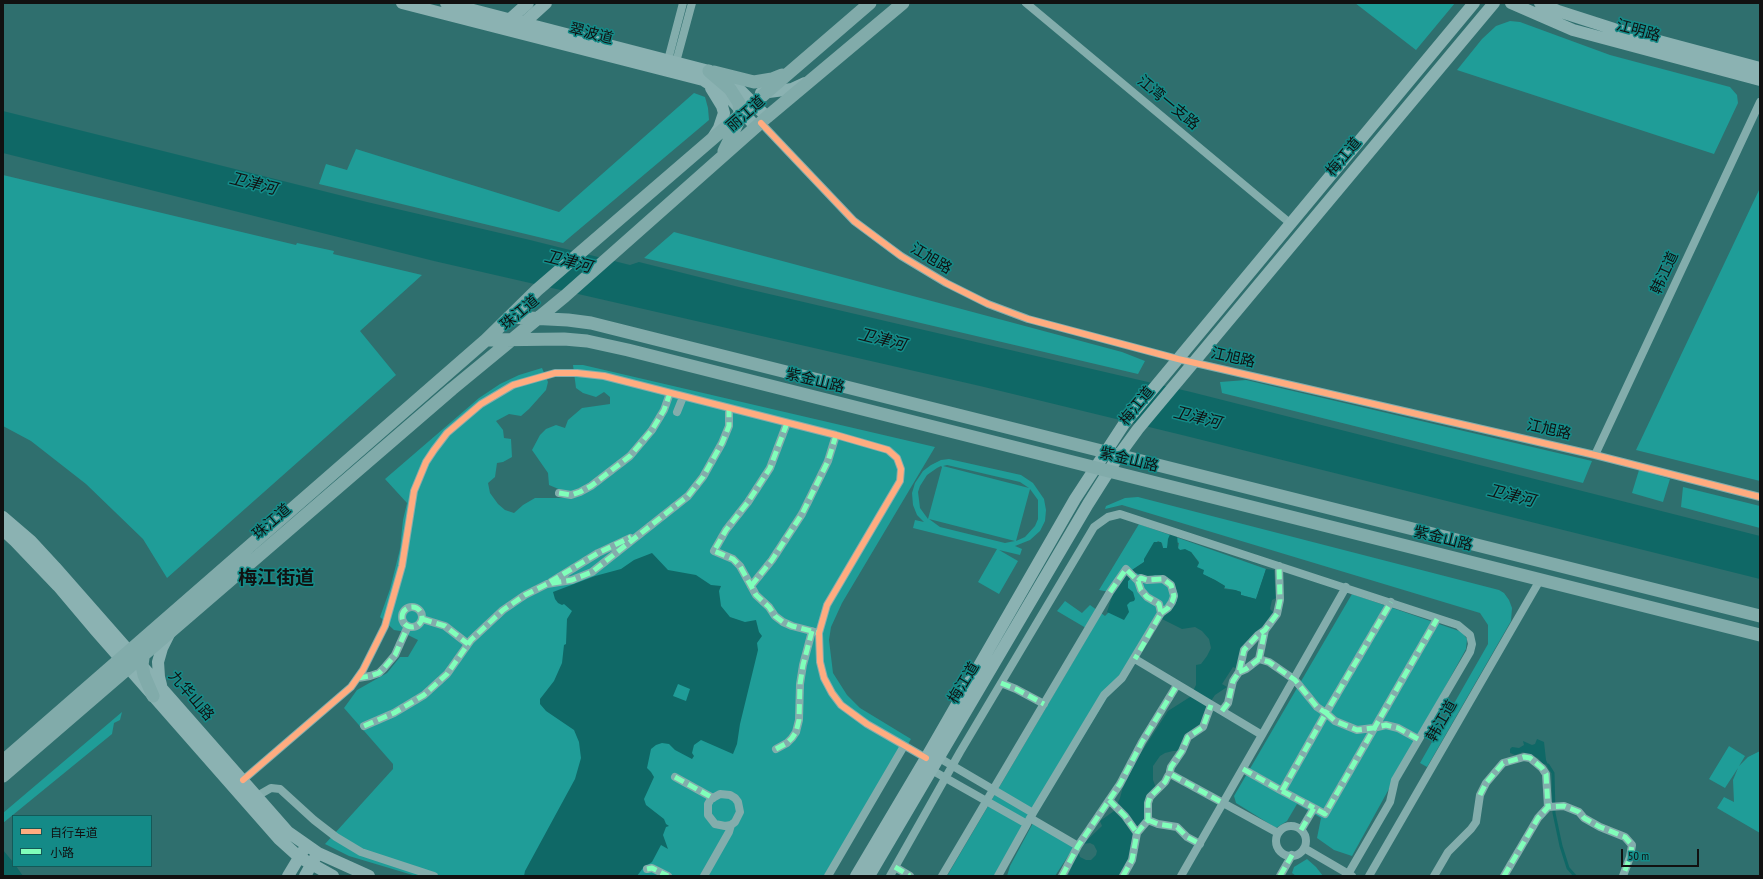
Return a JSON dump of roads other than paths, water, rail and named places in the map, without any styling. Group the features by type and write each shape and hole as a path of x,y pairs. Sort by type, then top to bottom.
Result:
{"main road":[{"name":"丽江道","path":"588,246 707,145 741,112 870,3"},
{"name":"丽江道","path":"614,253 761,123 903,3"},
{"path":"706,76 759,82 772,79 794,68"},
{"path":"706,76 737,90 736,97 741,112 735,132 718,161"},
{"name":"珠江道","path":"3,776 134,660 167,626 486,340 537,290 588,246"},
{"name":"珠江道","path":"167,626 513,340 614,253"},
{"name":"紫金山路","path":"509,317 591,323 1760,616"},
{"name":"紫金山路","path":"486,340 564,339 587,341 614,347 1760,635"},
{"path":"134,660 158,692"},
{"name":"珠江道","path":"3,761 134,660"}],"street":[{"name":"翠波道","path":"402,3 672,61 706,76 728,96 741,112 761,123"},
{"name":"翠波道","path":"446,3 508,25"},
{"path":"508,25 528,3"},
{"path":"522,28 546,3"},
{"path":"672,61 683,3"},
{"path":"672,61 692,3"},
{"name":"江湾一支路","path":"1026,3 1291,224"},
{"name":"梅江道","path":"869,876 930,761 1094,468 1105,451 1124,424 1161,379 1474,3"},
{"name":"梅江道","path":"856,876 930,761 1088,504 1119,455 1138,429 1494,3"},
{"name":"江明路","path":"1510,3 1573,30 1760,80"},
{"name":"江明路","path":"1540,3 1558,11 1614,29 1760,68"},
{"name":"翠波道","path":"522,28 706,76"},
{"path":"706,76 722,106 724,113 719,128 707,145"},
{"path":"737,90 764,93 792,89 811,80"},
{"path":"737,90 754,102 761,123"},
{"name":"韩江道","path":"1596,454 1760,102"},
{"name":"江旭路","path":"761,123 854,221 886,246 946,283 988,304 1028,319 1178,359 1596,454 1760,497"},
{"path":"243,780 351,687 358,678 385,626 390,610 402,566 414,491 426,462 447,433 481,404 513,385 555,373 578,372 604,376 836,435 888,450 897,458 901,468 900,481 827,605 803,664 800,684 799,720 796,732 787,743 776,749"},
{"path":"559,494 570,495 580,492 591,486 630,456 652,430 664,410 670,393"},
{"path":"677,412 683,396"},
{"path":"547,584 572,580 592,572 688,496 715,459 729,426 729,408"},
{"path":"787,423 770,468 748,502 726,530 714,551 733,559 740,566 756,595 769,607 775,616 783,622 815,632"},
{"path":"751,586 772,560 802,514 828,461 836,435"},
{"path":"890,876 953,765 1094,527 1108,517 1120,514 1458,625 1470,635 1472,644 1470,652 1395,780 1390,802 1349,875 1304,848"},
{"path":"3,517 31,541 134,660"},
{"path":"3,530 134,660"},
{"path":"364,726 394,713 424,695 447,674 468,644 503,610 598,553 645,530"},
{"path":"1222,711 1228,703 1233,681 1239,672 1244,650 1258,635 1265,630 1277,614 1280,588 1279,566"},
{"path":"942,876 1110,592 1126,568 1136,579 1141,590 1147,597 1159,604 1161,613"},
{"path":"998,876 1030,818 1104,695 1122,678 1135,659 1161,613 1168,608 1172,602 1174,596 1171,585 1163,579 1136,579"},
{"name":"韩江道","path":"1369,876 1540,580"},
{"path":"1181,876 1346,587"},
{"path":"1282,791 1391,602"},
{"path":"413,607 419,610 422,619 417,626 408,626 404,622 403,614 407,609 413,607"},
{"path":"390,610 403,614"},
{"path":"422,619 445,626 468,644"},
{"path":"1243,769 1324,814 1437,619"},
{"path":"158,692 158,662 167,626"},
{"path":"358,678 378,673 388,664 395,654 408,626"},
{"path":"1239,672 1246,670 1259,659 1265,630"},
{"path":"815,632 824,678 832,693 841,705 854,715 930,761 946,778 986,801 1030,818"},
{"path":"1135,659 1262,734"},
{"path":"1259,659 1269,662 1294,679 1317,707 1346,726 1357,730 1386,725 1392,726 1418,739"},
{"path":"1001,683 1044,704"},
{"path":"1062,876 1078,846 1120,784 1142,742 1177,685"},
{"name":"九华山路","path":"158,692 243,780 288,832 318,853 369,876"},
{"name":"九华山路","path":"158,692 266,824 299,858 333,876"},
{"path":"1123,876 1132,860 1137,833 1148,820 1148,803 1150,797 1165,782 1170,774 1171,767 1182,751 1188,737 1203,727 1211,705"},
{"path":"828,876 904,746"},
{"path":"1434,876 1448,852 1476,822 1480,795 1486,783 1503,763 1524,757 1530,758 1542,768 1546,774 1548,807"},
{"path":"930,761 953,765 993,789 1030,818 1078,846"},
{"path":"1170,774 1278,834"},
{"path":"675,777 713,798"},
{"path":"257,796 271,788 280,789 314,820 361,852 434,876"},
{"path":"725,793 735,798 738,802 740,812 735,822 730,825 720,826 711,820 707,810 708,804 713,798 720,794 725,793"},
{"path":"1109,800 1126,816 1137,833"},
{"path":"1504,876 1538,818 1548,807 1557,806 1570,807 1579,812 1584,818 1625,838 1632,845 1630,857 1623,876"},
{"path":"1301,830 1314,808"},
{"path":"1148,820 1158,824 1177,827 1188,837 1200,844"},
{"path":"704,876 729,832 730,825"},
{"path":"1288,826 1297,827 1301,830 1305,838 1304,848 1297,854 1287,855 1279,849 1276,839 1278,834 1283,828 1288,826"},
{"path":"288,876 306,845"},
{"path":"305,876 318,853"},
{"path":"1280,876 1292,855"},
{"path":"894,867 910,876"},
{"path":"647,869 652,868 668,876"}],"water":[{"name":"卫津河","path":"3,111 367,202 630,265 639,262 739,287 1191,392 1760,536 1760,579 980,386 434,261 3,153"},
{"path":"1171,532 1177,534 1178,548 1180,550 1185,549 1191,552 1199,563 1197,567 1204,570 1203,574 1225,586 1224,589 1235,590 1241,592 1241,595 1256,599 1266,569 1274,570 1276,598 1272,600 1270,609 1275,614 1264,628 1249,639 1238,669 1233,667 1222,684 1227,687 1215,695 1207,707 1202,726 1180,751 1165,753 1160,756 1153,766 1153,780 1156,788 1147,815 1121,876 1068,876 1078,850 1080,857 1086,860 1091,860 1096,855 1097,851 1094,845 1090,843 1083,844 1102,826 1100,821 1114,811 1123,787 1139,756 1168,711 1190,697 1196,685 1196,665 1201,664 1211,648 1209,639 1202,631 1195,627 1182,629 1162,619 1177,601 1178,594 1175,586 1166,578 1161,576 1155,575 1149,577 1136,573 1128,581 1128,588 1133,592 1135,599 1127,605 1129,612 1124,620 1107,612 1114,590 1126,574 1144,562 1144,559 1154,542 1161,542 1163,548 1167,548 1168,539"},
{"path":"652,553 668,570 696,575 711,585 721,586 719,591 721,606 730,617 745,622 756,620 759,632 762,636 757,643 758,650 740,724 737,744 733,754 701,740 694,745 692,753 694,756 692,759 675,750 669,744 662,743 651,749 647,768 654,777 644,799 646,805 664,819 666,824 669,826 666,827 663,835 668,849 661,845 652,862 643,868 637,876 524,876 525,871 575,779 581,758 579,742 574,730 546,711 540,704 540,699 554,681 562,663 564,645 566,644 567,619 572,611 564,604 562,605 558,603 553,592 595,576 621,569 634,560","holes":["678,684 690,689 686,701 673,696"]},
{"path":"1537,739 1544,742 1548,765 1543,764 1538,758 1523,752 1515,755 1510,753 1510,749 1512,747 1519,748 1524,745 1523,741 1532,745 1535,744"},
{"path":"3,850 12,861 12,867 17,867 23,876 3,876"}],"waterway":[{"path":"1548,765 1553,773 1554,813 1561,846 1568,868 1575,876"}],"district":[{"name":"梅江街道","path":"276,579"}]}
